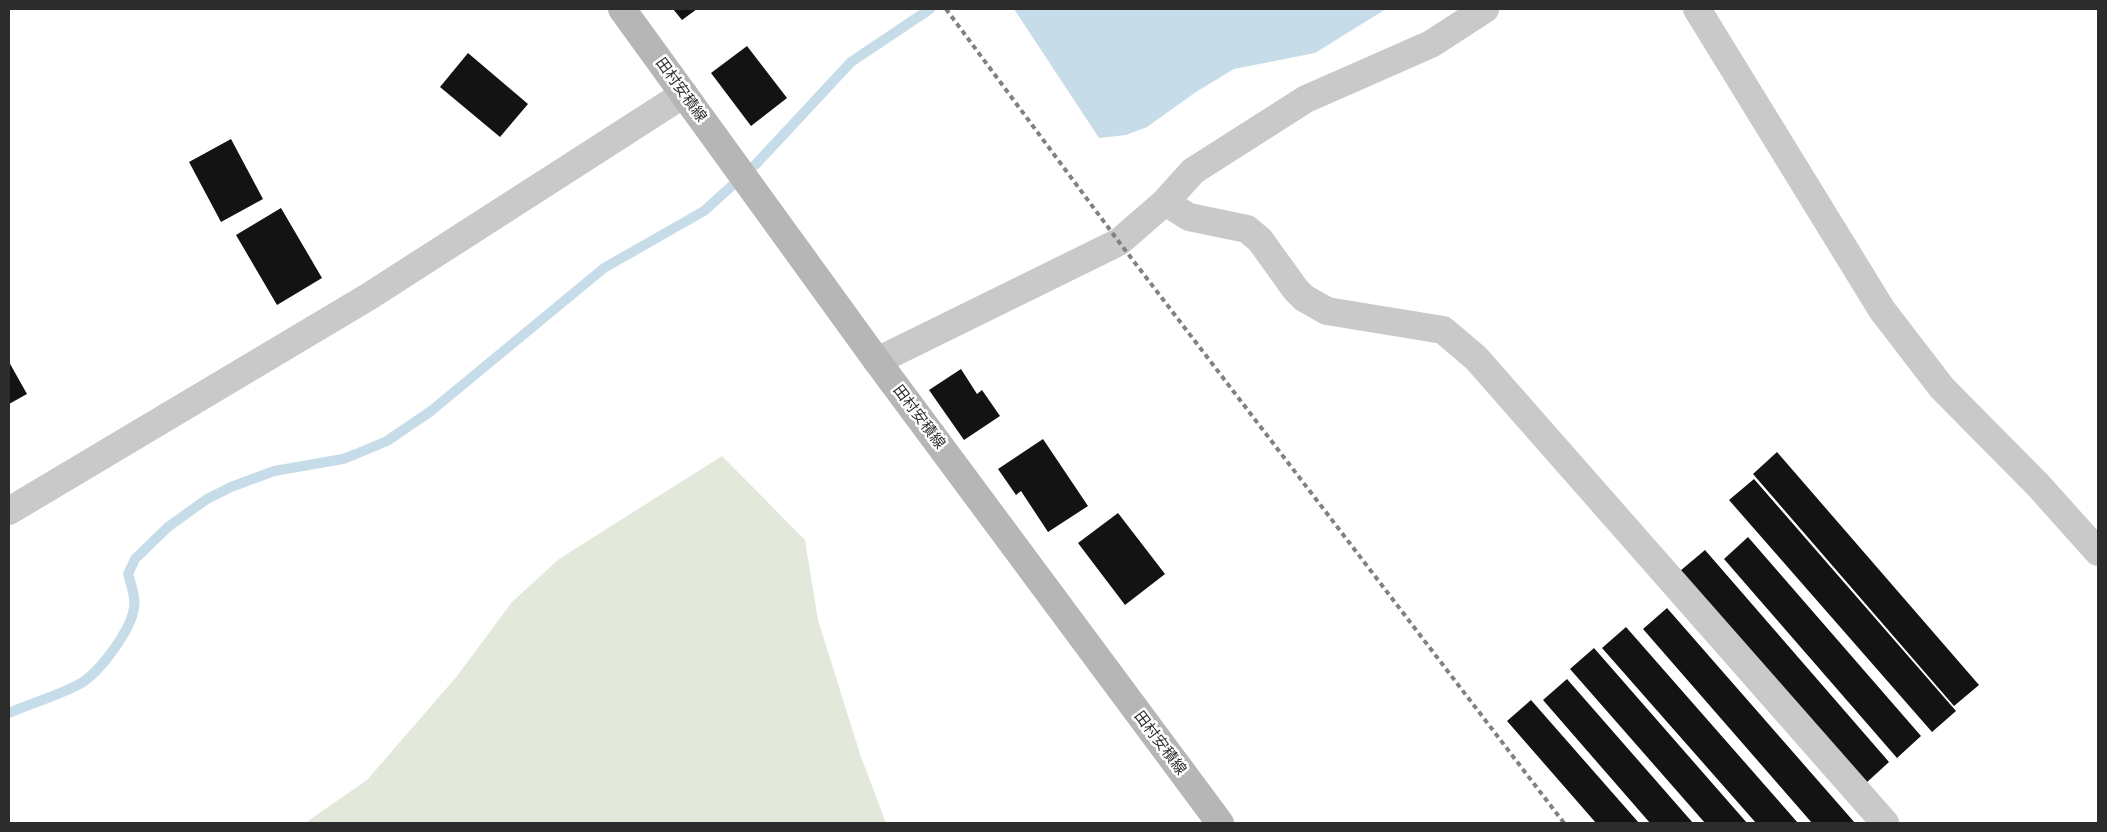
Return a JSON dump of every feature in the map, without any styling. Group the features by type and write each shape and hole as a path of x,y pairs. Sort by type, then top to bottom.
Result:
{"main road":[{"name":"田村安積線","path":"622,9 877,361 1220,823"}],"street":[{"path":"877,361 1120,242 1166,202 1194,171 1306,99 1431,44 1484,9"},
{"path":"1697,9 1882,310 1942,388 2038,484 2098,552"},
{"path":"9,511 368,297 684,94"},
{"path":"1166,202 1189,217 1247,229 1260,240 1300,294 1327,311 1443,330 1458,342 1476,358 1884,823"}],"green space":[{"path":"722,456 805,540 818,620 861,757 886,823 305,823 367,780 457,676 512,602 559,559"}],"water":[{"path":"1014,9 1386,9 1315,53 1234,69 1196,92 1147,127 1126,135 1099,138"}],"building":[{"path":"673,9 697,9 682,20"},
{"path":"747,46 787,98 751,126 711,73"},
{"path":"468,53 528,104 500,137 440,87"},
{"path":"231,139 263,199 221,222 189,162"},
{"path":"281,208 322,278 277,305 236,235"},
{"path":"9,362 27,394 9,404"},
{"path":"961,369 977,394 982,390 1000,416 964,440 929,390"},
{"path":"1043,439 1088,506 1048,532 1021,491 1016,495 998,469"},
{"path":"1777,452 1979,685 1954,706 1753,474"},
{"path":"1754,479 1956,711 1932,732 1729,500"},
{"path":"1118,513 1165,574 1125,605 1078,543"},
{"path":"1748,537 1921,736 1897,758 1724,559"},
{"path":"1705,550 1889,762 1865,784 1680,571"},
{"path":"1667,608 1855,823 1812,823 1643,629"},
{"path":"1626,627 1798,823 1756,823 1602,648"},
{"path":"1594,648 1747,823 1705,823 1570,669"},
{"path":"1567,679 1693,823 1650,823 1543,700"},
{"path":"1531,700 1639,823 1596,823 1507,721"}],"waterway":[{"path":"9,713 83,682 106,659 121,638 132,617 134,600 128,574 135,559 168,527 207,499 231,487 274,471 343,459 387,441 431,411 604,268 704,211 756,164 851,62 930,9"}],"railway":[{"path":"946,9 1119,242 1564,823"}]}
